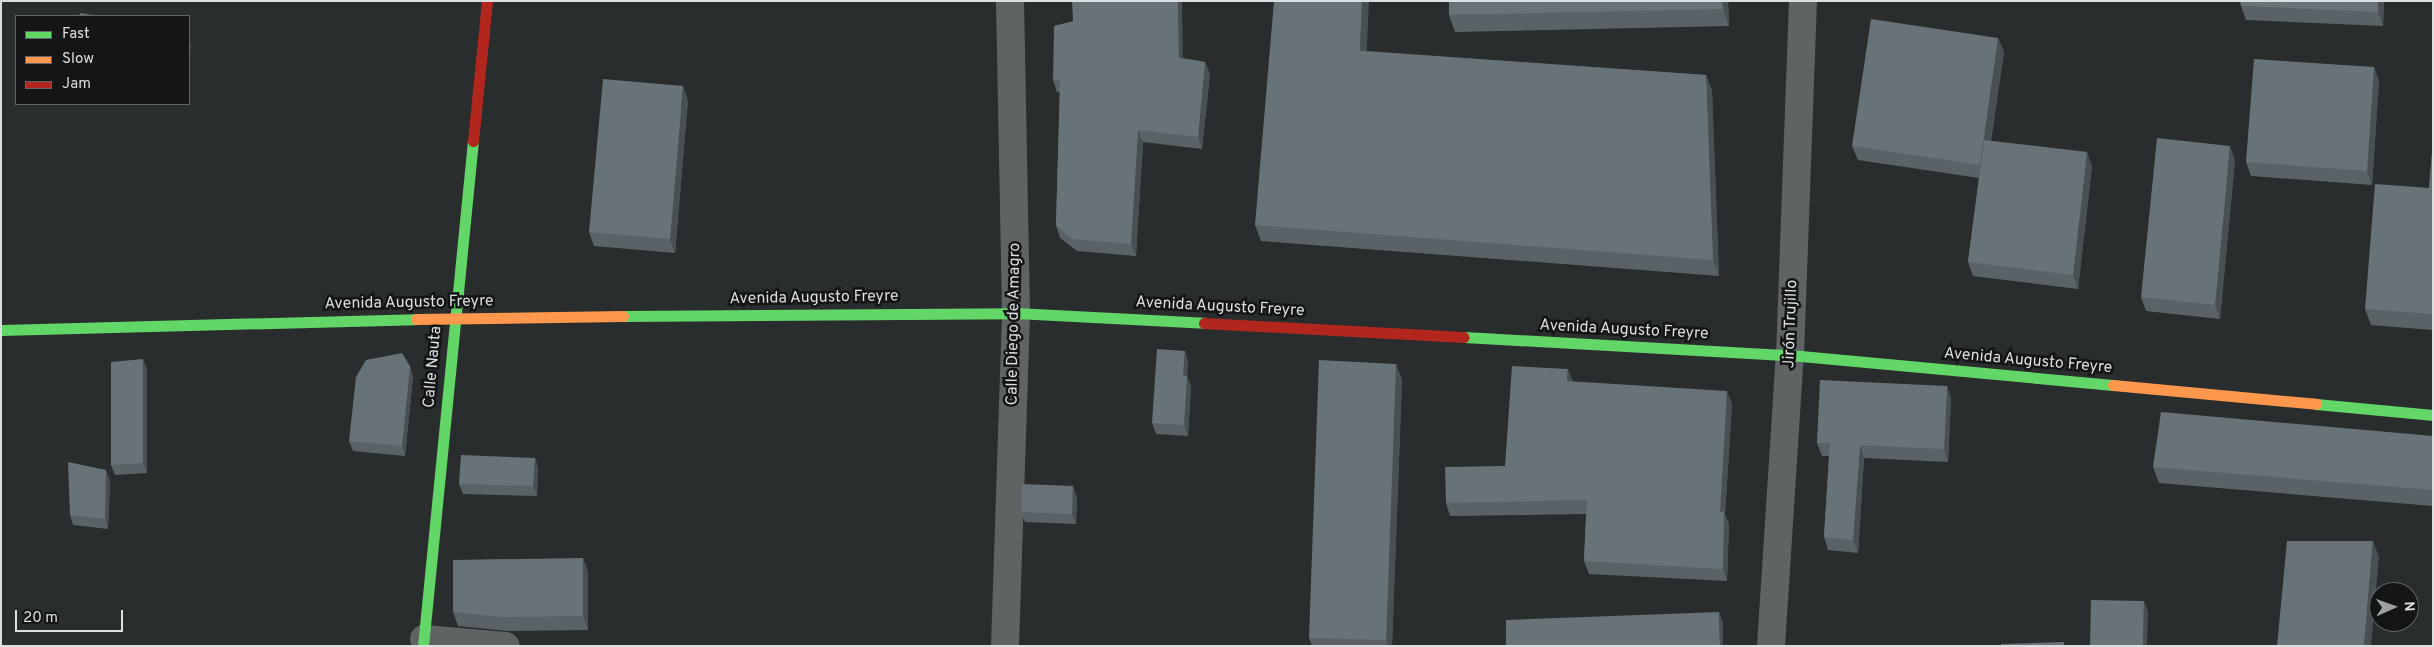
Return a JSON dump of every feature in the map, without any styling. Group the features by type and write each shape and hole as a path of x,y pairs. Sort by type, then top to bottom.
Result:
{"main road":[{"name":"Calle Nauta","path":"423,643 487,1"},
{"name":"Avenida Augusto Freyre","path":"1,330 454,318 1016,313 1790,355 2433,415"}],"street":[{"name":"Calle Diego de Amagro","path":"1005,646 1016,313 1010,1"},
{"name":"Jirón Trujillo","path":"1771,646 1790,355 1803,1"},
{"path":"423,643 506,646"}],"building":[{"path":"1072,1 1178,1 1179,58 1205,62 1198,137 1138,130 1131,244 1072,239 1056,225 1060,80 1053,80 1054,26 1073,21"},
{"path":"1274,1 1362,1 1360,51 1706,75 1713,260 1255,225"},
{"path":"1449,1 1722,1 1723,9 1449,15"},
{"path":"2240,1 2378,1 2378,12 2241,6"},
{"path":"1871,19 1998,38 1980,165 1852,146"},
{"path":"2254,59 2374,67 2367,171 2246,162"},
{"path":"603,79 683,86 670,239 589,232"},
{"path":"2157,138 2230,146 2215,305 2141,297"},
{"path":"1984,140 2087,152 2073,275 1968,262"},
{"path":"2433,141 2433,314 2365,309 2375,184 2429,188"},
{"path":"1157,349 1185,351 1183,376 1187,376 1184,425 1152,423"},
{"path":"402,353 410,366 402,446 349,441 356,377 366,360"},
{"path":"143,359 143,463 111,465 111,362"},
{"path":"1319,360 1396,364 1386,640 1309,638"},
{"path":"1512,366 1568,369 1567,381 1727,391 1720,512 1724,511 1723,569 1584,561 1587,500 1446,503 1445,467 1505,466"},
{"path":"1820,380 1947,386 1944,449 1860,445 1853,540 1824,537 1830,443 1817,443"},
{"path":"2161,412 2433,436 2433,490 2153,467"},
{"path":"461,455 535,458 533,486 459,484"},
{"path":"68,462 106,470 105,519 70,515"},
{"path":"1022,484 1073,486 1072,514 1021,512"},
{"path":"2287,541 2373,541 2364,646 2277,646"},
{"path":"583,558 583,616 503,617 453,612 453,560"},
{"path":"2091,600 2144,601 2143,646 2090,646"},
{"path":"1719,612 1720,646 1506,646 1506,620"},
{"path":"2064,642 2064,646 2001,646 2001,644"}],"traffic: fast":[{"path":"423,646 473,141"},
{"path":"623,316 1016,313 1204,323"},
{"path":"1,330 416,319"},
{"path":"1464,337 1790,355 2113,385"},
{"path":"2316,404 2433,415"}],"traffic: slow":[{"path":"416,319 623,316"},
{"path":"2113,385 2316,404"}],"traffic: jam":[{"path":"473,141 487,1"},
{"path":"1204,323 1464,337"}]}
